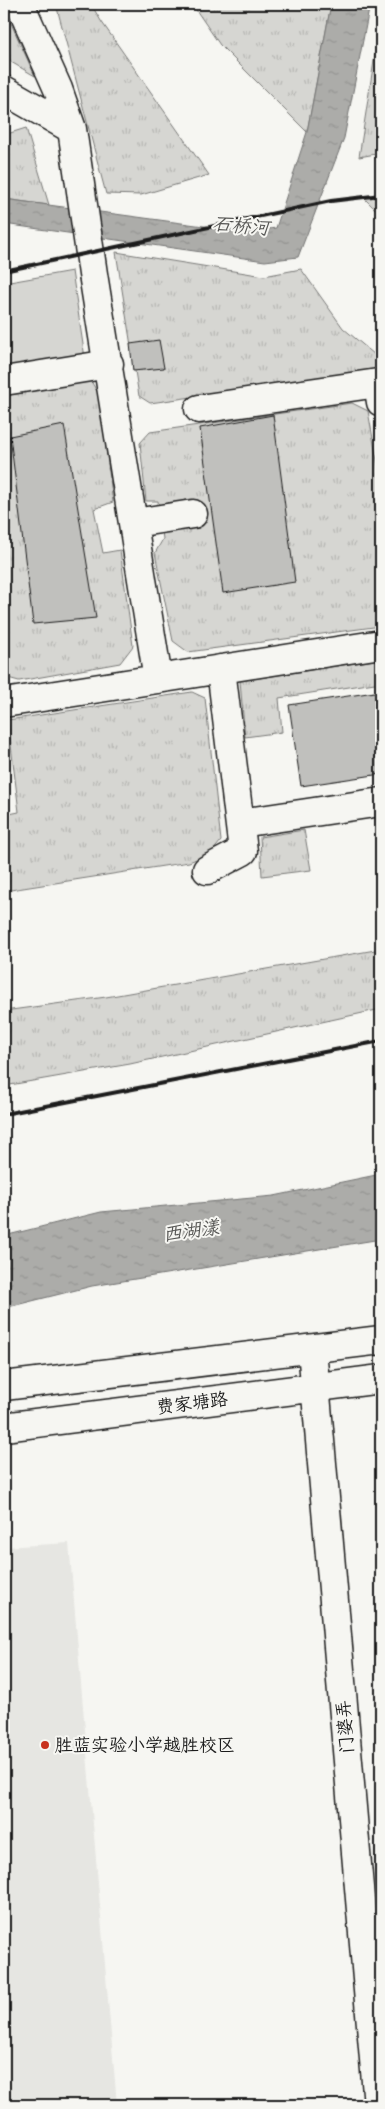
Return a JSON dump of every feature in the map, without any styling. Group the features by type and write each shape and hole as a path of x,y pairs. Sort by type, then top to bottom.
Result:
{"street":[{"path":"20,4 58,89 72,129 93,274 109,364 158,679"},
{"path":"4,90 72,129"},
{"path":"4,381 109,364"},
{"path":"199,409 378,383 381,402"},
{"path":"134,523 193,514"},
{"path":"4,703 381,644"},
{"path":"207,870 243,851 221,669"},
{"path":"240,823 381,802"},
{"path":"4,1386 381,1340"},
{"name":"门婆弄","path":"312,1349 378,2105"},
{"name":"费家塘路","path":"4,1427 381,1379"}],"shaded area":[{"name":"胜蓝实验小学越胜校区","path":"69,1543 117,2105 4,2105 4,1547"}],"green space":[{"path":"56,4 91,4 209,175 141,195 106,194"},
{"path":"192,4 331,4 307,132 220,45"},
{"path":"4,8 35,76 11,62 4,48"},
{"path":"381,16 381,153 359,157"},
{"path":"26,128 49,205 4,199 4,135"},
{"path":"381,195 381,215 362,196"},
{"path":"116,252 264,276 301,269 343,328 381,360 381,370 150,403 139,396"},
{"path":"72,271 85,358 4,371 4,283"},
{"path":"91,381 99,395 113,502 94,509 103,553 120,550 133,646 120,663 19,681 8,678 4,674 4,396"},
{"path":"352,403 368,411 381,483 381,626 188,652 173,641 155,553 163,539 158,501 146,501 140,443 150,432"},
{"path":"381,659 381,682 279,698 282,732 245,737 240,681"},
{"path":"192,692 205,698 221,841 211,853 189,862 4,891 4,815 19,812 8,720"},
{"path":"304,830 311,870 262,876 260,837"},
{"path":"381,949 381,1009 130,1064 4,1086 4,1011 106,997"}],"water":[{"path":"331,4 370,4 344,138 298,257 265,261 4,224 4,199 248,232 276,228 307,132"},
{"name":"西湖漾","path":"381,1174 381,1239 92,1286 4,1308 4,1236 101,1212 274,1196"}],"building":[{"path":"159,340 164,368 133,371 130,344"},
{"path":"273,415 295,582 223,593 200,428"},
{"path":"64,425 96,618 33,624 10,436"},
{"path":"381,691 381,774 301,786 289,705"}],"railway":[{"path":"4,271 331,201 381,195"},
{"path":"4,1114 381,1041"}],"place":[{"name":"胜蓝实验小学越胜校区","path":"45,1745"}],"water label":[{"name":"石桥河","path":"241,225"}]}
